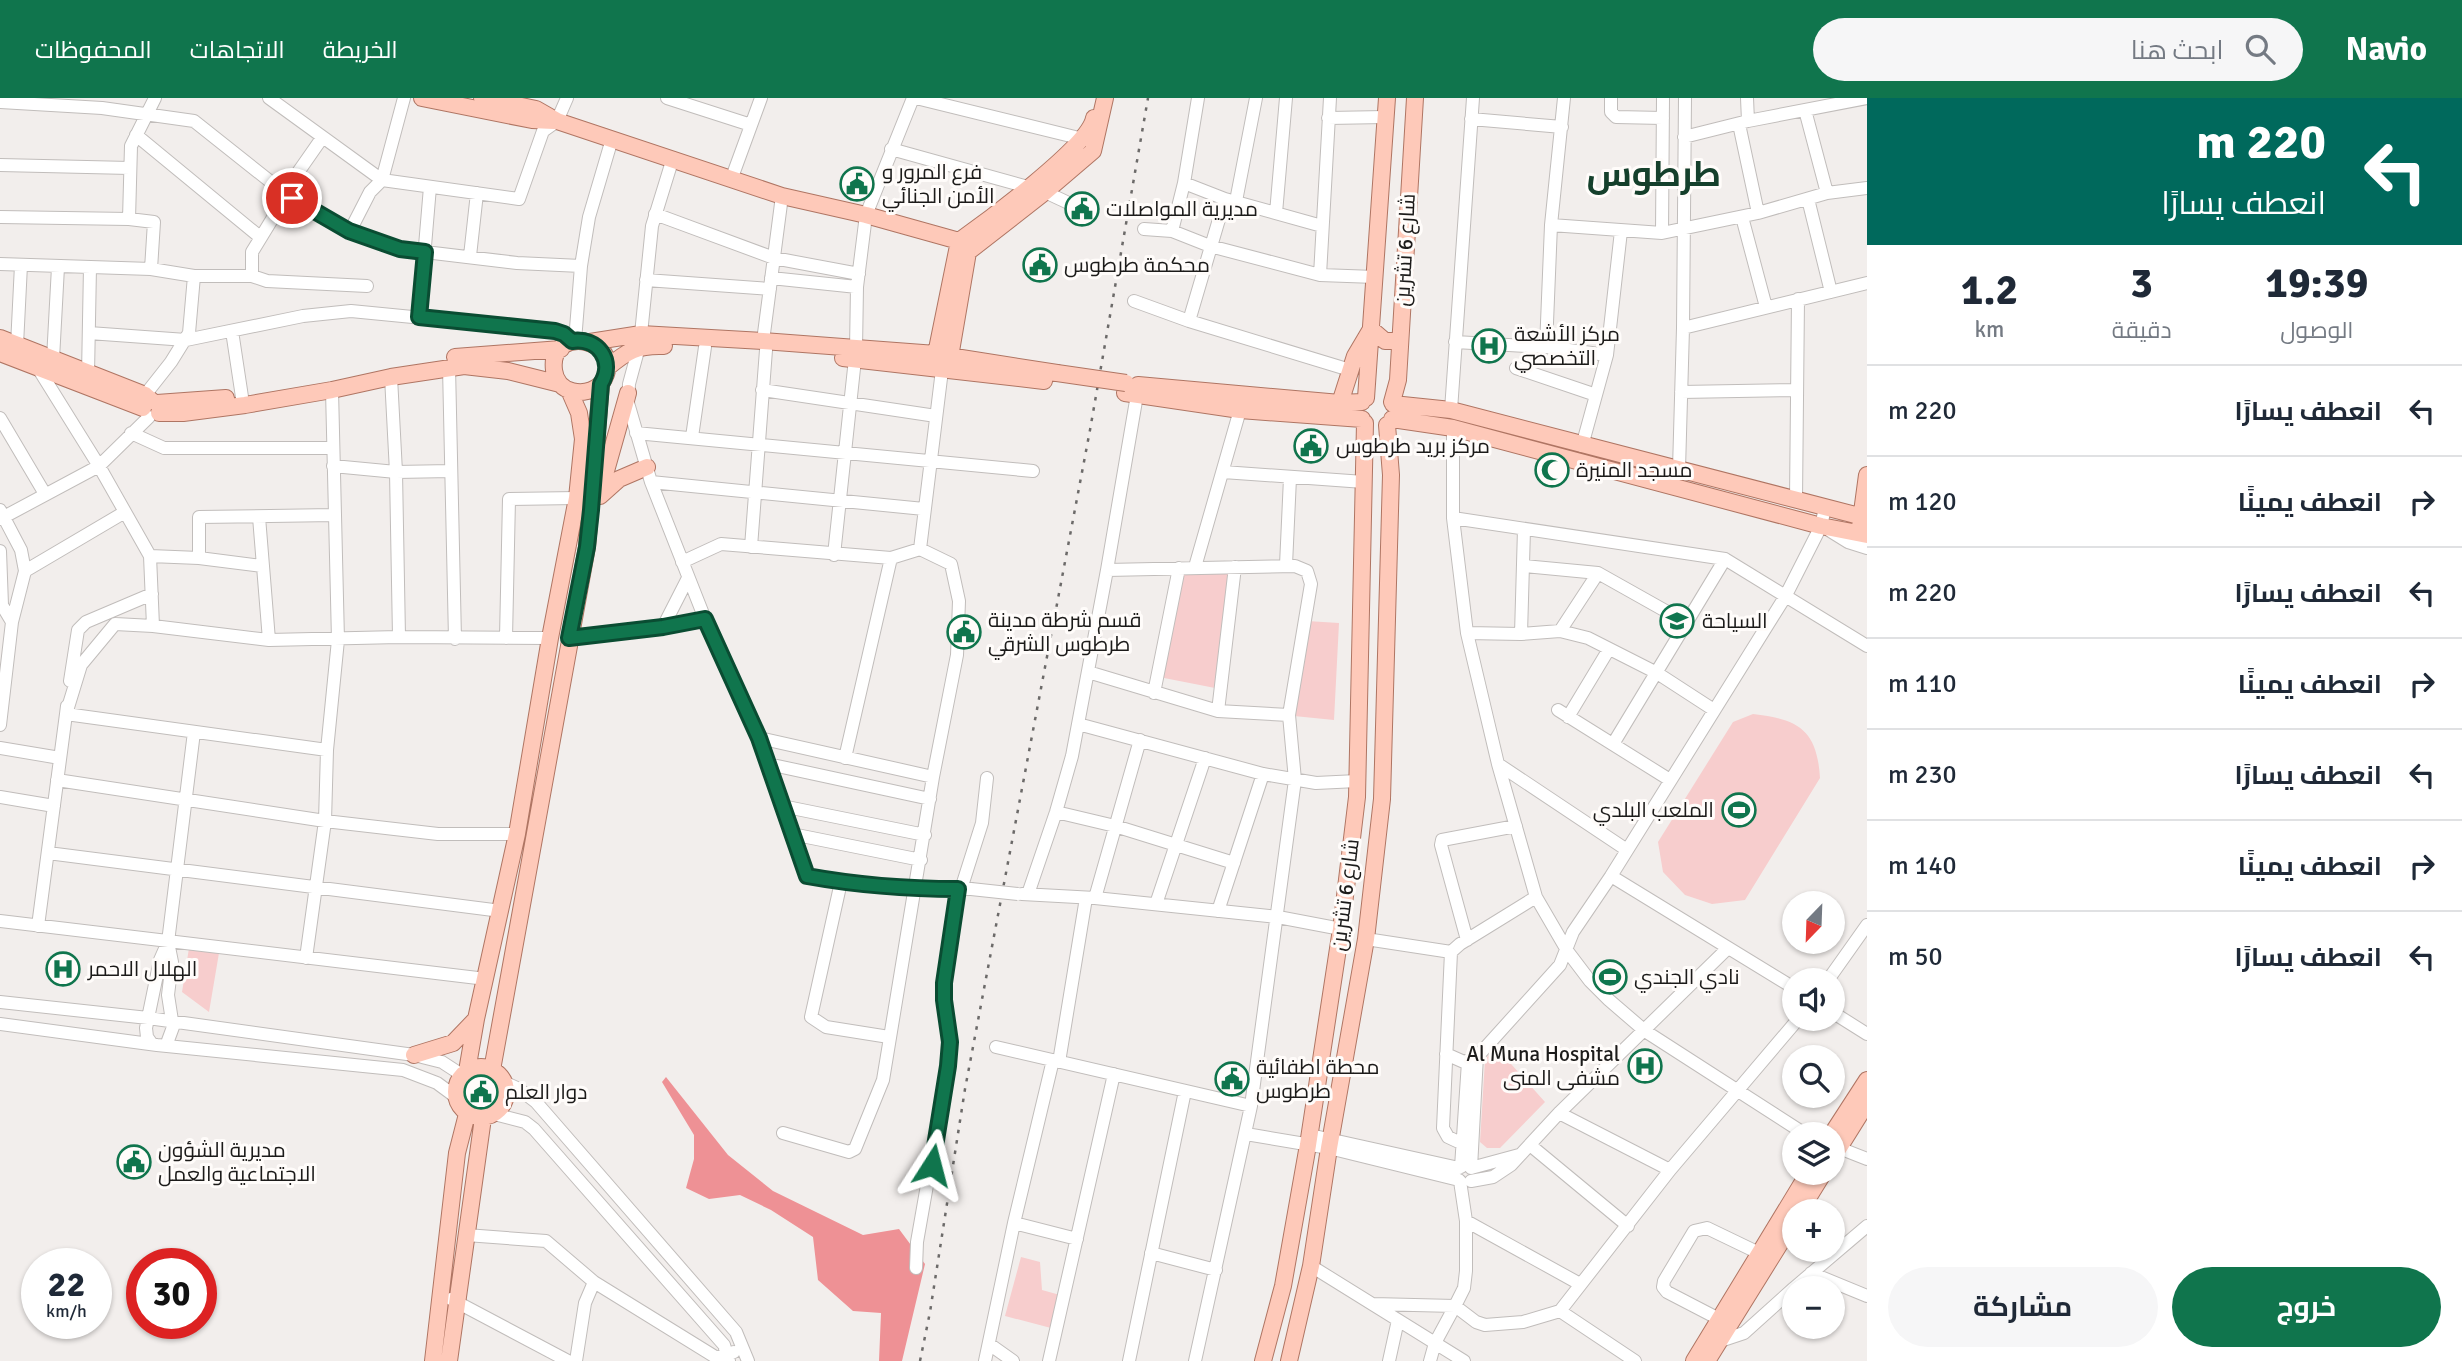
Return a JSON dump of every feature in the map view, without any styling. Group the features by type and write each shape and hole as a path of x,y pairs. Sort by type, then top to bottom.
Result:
{"main road":[{"path":"422,98 532,120 557,121"},
{"path":"482,98 536,109 557,121 782,196 866,215 963,246"},
{"path":"942,360 963,246 1028,187 1088,145 1097,98"},
{"path":"963,246 1045,192 1088,145 1105,98"},
{"name":"شارع 6 تشرين","path":"1364,400 1387,98"},
{"name":"شارع 6 تشرين","path":"1289,1361 1311,1266 1366,939 1382,799 1391,413 1398,380 1415,98"},
{"path":"1385,117 1401,121 1412,134"},
{"path":"1340,403 1350,370 1371,330 1385,341 1400,341"},
{"path":"0,338 88,373 169,415 331,390 449,367 493,368 582,393 604,376 640,340"},
{"path":"640,340 705,347 765,346"},
{"path":"0,353 150,406 242,397 453,357 575,343 640,340 765,346 942,360 1057,377 1240,410 1363,421 1376,428 1391,413 1451,410 1582,446 1796,499 1825,508 1864,526"},
{"path":"575,343 603,352 604,376 595,504"},
{"path":"465,1073 517,834 577,498 583,439 579,413 556,377 554,362 575,343"},
{"path":"1129,390 1340,403 1364,400 1380,394 1391,413 1821,526 1864,526"},
{"path":"498,1076 569,638 595,504 628,393"},
{"path":"1363,421 1360,414 1364,400"},
{"name":"شارع 6 تشرين","path":"1263,1361 1283,1286 1309,1140 1341,929 1357,781 1363,421"},
{"path":"595,504 619,479 649,474"},
{"path":"1364,482 1374,476 1391,475"},
{"path":"1864,526 1867,475"},
{"path":"568,544 587,547"},
{"path":"414,1055 453,1043 476,1020"},
{"path":"433,1361 457,1153 482,1115 503,1103 506,1089 498,1076 480,1067 465,1073 457,1082 456,1097 462,1109 482,1115"},
{"path":"1845,1125 1867,1080"},
{"path":"1845,1132 1867,1102"},
{"path":"449,1361 482,1115"},
{"path":"1694,1361 1801,1185"},
{"path":"1707,1361 1782,1240"}],"street":[{"path":"128,219 131,146 155,98"},
{"path":"349,231 370,192 382,180 404,98"},
{"path":"557,121 561,98"},
{"path":"270,99 382,180 519,199 543,131 557,121 567,98"},
{"path":"667,98 688,101 751,125"},
{"path":"731,180 761,98"},
{"path":"834,555 866,215 914,98 1088,145"},
{"path":"1172,231 1184,183 1198,98"},
{"path":"1189,321 1210,246 1231,200 1256,98"},
{"path":"1276,213 1286,98"},
{"path":"1320,275 1330,98"},
{"path":"1451,410 1473,98"},
{"path":"1546,347 1551,225 1564,98"},
{"path":"1611,98 1611,112 1616,117 1663,118"},
{"path":"1662,233 1663,98"},
{"path":"1679,469 1685,98"},
{"path":"1747,98 1743,122 1758,213"},
{"path":"1684,137 1743,122 1867,98"},
{"path":"0,102 102,108 194,121 285,191 349,231 400,249 517,263 580,266"},
{"path":"1805,110 1827,193"},
{"path":"1328,118 1385,117"},
{"path":"1471,119 1562,127"},
{"path":"136,135 260,237"},
{"path":"251,276 252,252 285,191 322,138"},
{"path":"575,343 580,266 589,217 612,139"},
{"path":"891,149 1028,187"},
{"path":"673,158 655,214 640,340 628,393 629,410 649,474 688,578 759,738 807,876 916,889 964,889 1156,904 1278,917 1341,929"},
{"path":"0,165 130,169"},
{"path":"1184,183 1231,200 1322,226"},
{"path":"419,317 430,187"},
{"path":"1551,225 1662,233 1742,217 1827,193 1867,188"},
{"path":"1045,192 1090,213"},
{"path":"470,256 477,193"},
{"path":"751,547 765,346 782,196"},
{"path":"1808,199 1830,292"},
{"path":"655,214 774,258 858,281"},
{"path":"0,217 128,219 154,222 151,270"},
{"path":"1742,217 1766,307"},
{"path":"1144,229 1172,231 1210,246 1320,275 1375,277"},
{"path":"1582,446 1608,355 1621,231"},
{"path":"0,264 151,270 194,276 251,276 267,281 367,286"},
{"path":"17,345 21,265"},
{"path":"53,359 58,267"},
{"path":"88,373 90,267"},
{"path":"6,624 25,571 21,550 2,515 99,466 131,433 150,406 186,340 191,325 194,276"},
{"path":"646,280 771,283 858,281"},
{"path":"1683,328 1867,283"},
{"path":"1796,499 1798,299"},
{"path":"1134,301 1189,321 1350,370"},
{"path":"89,332 186,340 327,312 351,311 555,331 575,343"},
{"path":"232,331 242,397"},
{"path":"1455,342 1546,347 1608,355"},
{"path":"692,437 705,347"},
{"path":"920,550 942,360"},
{"path":"449,367 455,639"},
{"path":"38,368 99,466 150,556 153,626"},
{"path":"1516,368 1596,395"},
{"path":"391,377 400,637"},
{"path":"306,958 326,821 327,750 338,640 331,390"},
{"path":"762,390 936,416"},
{"path":"1023,894 1056,812 1078,724 1107,570 1129,390"},
{"path":"1681,392 1797,390"},
{"path":"1195,567 1240,410"},
{"path":"0,418 46,494"},
{"path":"1453,428 1453,518 1467,633 1498,764 1536,897 1567,950 1590,981 1644,1031 1786,1122"},
{"path":"131,433 164,448 333,448"},
{"path":"636,433 1033,471"},
{"path":"333,466 396,472 451,471"},
{"path":"1223,472 1364,482"},
{"path":"649,474 755,492 924,509"},
{"path":"1286,565 1290,478"},
{"path":"506,638 509,499 577,498"},
{"path":"1430,1361 1435,1343 1464,1288 1463,1144 1473,1059 1558,967 1573,932 1611,876 1785,597 1821,526 1825,508"},
{"path":"25,571 125,512"},
{"path":"199,558 198,517 334,515"},
{"path":"259,517 269,640"},
{"path":"1453,518 1725,559 1867,646"},
{"path":"1821,526 1848,542 1867,548"},
{"path":"1521,634 1524,529"},
{"path":"682,562 721,544 891,558 920,550 951,564 959,601 957,655 933,776 883,1080 855,1149 849,1152 783,1133"},
{"path":"0,551 2,604 6,624 0,725"},
{"path":"150,556 199,558 262,566"},
{"path":"845,758 891,558"},
{"path":"1613,744 1725,559"},
{"path":"1107,570 1286,565 1302,568 1311,584 1289,715 1295,780 1251,1106 1195,1361"},
{"path":"1524,566 1598,573 1687,623"},
{"path":"1218,711 1235,567"},
{"path":"1154,693 1179,568"},
{"path":"1560,631 1598,573"},
{"path":"663,627 688,578"},
{"path":"38,926 78,630 86,622 152,594"},
{"path":"569,638 663,627 705,619"},
{"path":"66,714 81,666 115,624 269,640 550,638"},
{"path":"1467,633 1521,634 1560,631 1588,638 1657,673 1714,710"},
{"path":"1609,649 1563,713 1670,780"},
{"path":"1088,672 1218,711 1289,715"},
{"path":"66,714 327,750"},
{"path":"1078,724 1263,774 1316,783 1357,781"},
{"path":"152,1044 146,1033 148,1018 160,960 168,942 194,732"},
{"path":"759,738 933,776"},
{"path":"985,1361 1014,1223 1056,1061 1091,898 1140,740"},
{"path":"0,748 60,758"},
{"path":"1156,904 1205,758"},
{"path":"768,764 930,799"},
{"path":"1498,764 1627,850"},
{"path":"1218,911 1263,774"},
{"path":"916,1268 917,1242 948,1066 950,1042 944,983 964,889 982,823 987,778"},
{"path":"57,780 326,821 438,834 517,834"},
{"path":"0,797 54,806"},
{"path":"782,806 925,835"},
{"path":"1056,812 1115,826 1234,863"},
{"path":"1466,940 1441,845 1442,840 1516,826"},
{"path":"792,834 921,860"},
{"path":"48,853 501,911"},
{"path":"1611,876 1782,981"},
{"path":"841,882 811,1017 826,1027 889,1037"},
{"path":"1366,939 1451,952 1536,897"},
{"path":"0,921 486,979"},
{"path":"1837,968 1867,925"},
{"path":"166,1046 172,1036 173,1022 168,995 172,962 168,942"},
{"path":"1246,1134 1309,1140 1465,1174 1499,1174 1728,948"},
{"path":"1451,952 1443,1128 1448,1137 1463,1144"},
{"path":"0,1002 148,1018 414,1055 442,1062 465,1073"},
{"path":"1845,1020 1867,1034"},
{"path":"0,1024 166,1046 403,1070 437,1083 456,1097"},
{"path":"1373,1304 1455,1306 1476,1322 1485,1325 1523,1322 1560,1311 1670,1170 1788,1031"},
{"path":"996,1047 1251,1106"},
{"path":"1446,1054 1473,1059"},
{"path":"1465,1174 1473,1059"},
{"path":"1049,1361 1114,1074"},
{"path":"466,1234 546,1241 594,1282 722,1358 746,1355 736,1332 536,1102 498,1076"},
{"path":"1129,1361 1185,1091"},
{"path":"1559,1113 1670,1170"},
{"path":"482,1115 525,1122 534,1129 724,1345 722,1358"},
{"path":"1530,1144 1628,1226"},
{"path":"1845,1151 1867,1159"},
{"path":"1465,1217 1580,1284"},
{"path":"1014,1223 1077,1239"},
{"path":"1808,1276 1867,1226"},
{"path":"1719,1320 1667,1292 1664,1287 1664,1282 1694,1231 1707,1228 1760,1254"},
{"path":"1152,1253 1216,1270"},
{"path":"1311,1266 1464,1361"},
{"path":"1811,1273 1867,1296"},
{"path":"576,1361 584,1303 594,1282"},
{"path":"441,1293 568,1361"},
{"path":"1720,1341 1744,1333 1782,1299"},
{"path":"1560,1311 1635,1361"},
{"path":"1390,1361 1398,1320"},
{"path":"989,1344 1013,1361"}],"shaded area":[{"path":"1180,571 1230,572 1215,688 1159,677"},
{"path":"1307,621 1339,623 1334,720 1294,716"},
{"name":"الملعب البلدي","path":"1753,714 1782,719 1803,730 1815,748 1820,778 1745,900 1712,904 1685,895 1663,872 1658,842 1733,722"},
{"path":"189,948 219,953 209,1012 182,992"},
{"path":"1495,1046 1545,1102 1500,1148 1487,1148 1480,1142 1485,1060"},
{"path":"666,1077 728,1155 773,1191 863,1235 899,1229 925,1264 902,1361 879,1361 881,1313 853,1311 818,1280 813,1237 771,1210 740,1195 709,1199 686,1188 694,1159 694,1135 662,1082"},
{"path":"1021,1257 1040,1262 1042,1290 1060,1295 1051,1328 1005,1316"}],"railway":[{"path":"920,1361 965,1089 1090,430 1148,98"}],"place":[{"name":"فرع المرور و الأمن الجنائي","path":"857,184"},
{"name":"مديرية المواصلات","path":"1082,209"},
{"name":"محكمة طرطوس","path":"1040,265"},
{"name":"مركز الأشعة التخصصي","path":"1489,346"},
{"name":"مركز بريد طرطوس","path":"1311,446"},
{"name":"مسجد المنيرة","path":"1552,470"},
{"name":"السياحة","path":"1677,621"},
{"name":"قسم شرطة مدينة طرطوس الشرقي","path":"964,632"},
{"name":"الملعب البلدي","path":"1739,810"},
{"name":"الهلال الاحمر","path":"63,969"},
{"name":"نادي الجندي","path":"1610,977"},
{"name":"Al Muna Hospital مشفى المنى","path":"1645,1066"},
{"name":"محطة اطفائية طرطوس","path":"1232,1079"},
{"name":"دوار العلم","path":"481,1092"},
{"name":"مديرية الشؤون الاجتماعية والعمل","path":"134,1162"}],"district":[{"name":"طرطوس","path":"1654,174"}],"route":[{"path":"292,198 349,231 400,249 425,252 419,317 555,331 572,341 590,342 603,352 607,368 601,384 587,547 569,638 637,631 705,619 759,738 807,876 916,889 958,889 944,983 950,1042 948,1066 932,1165"}]}
